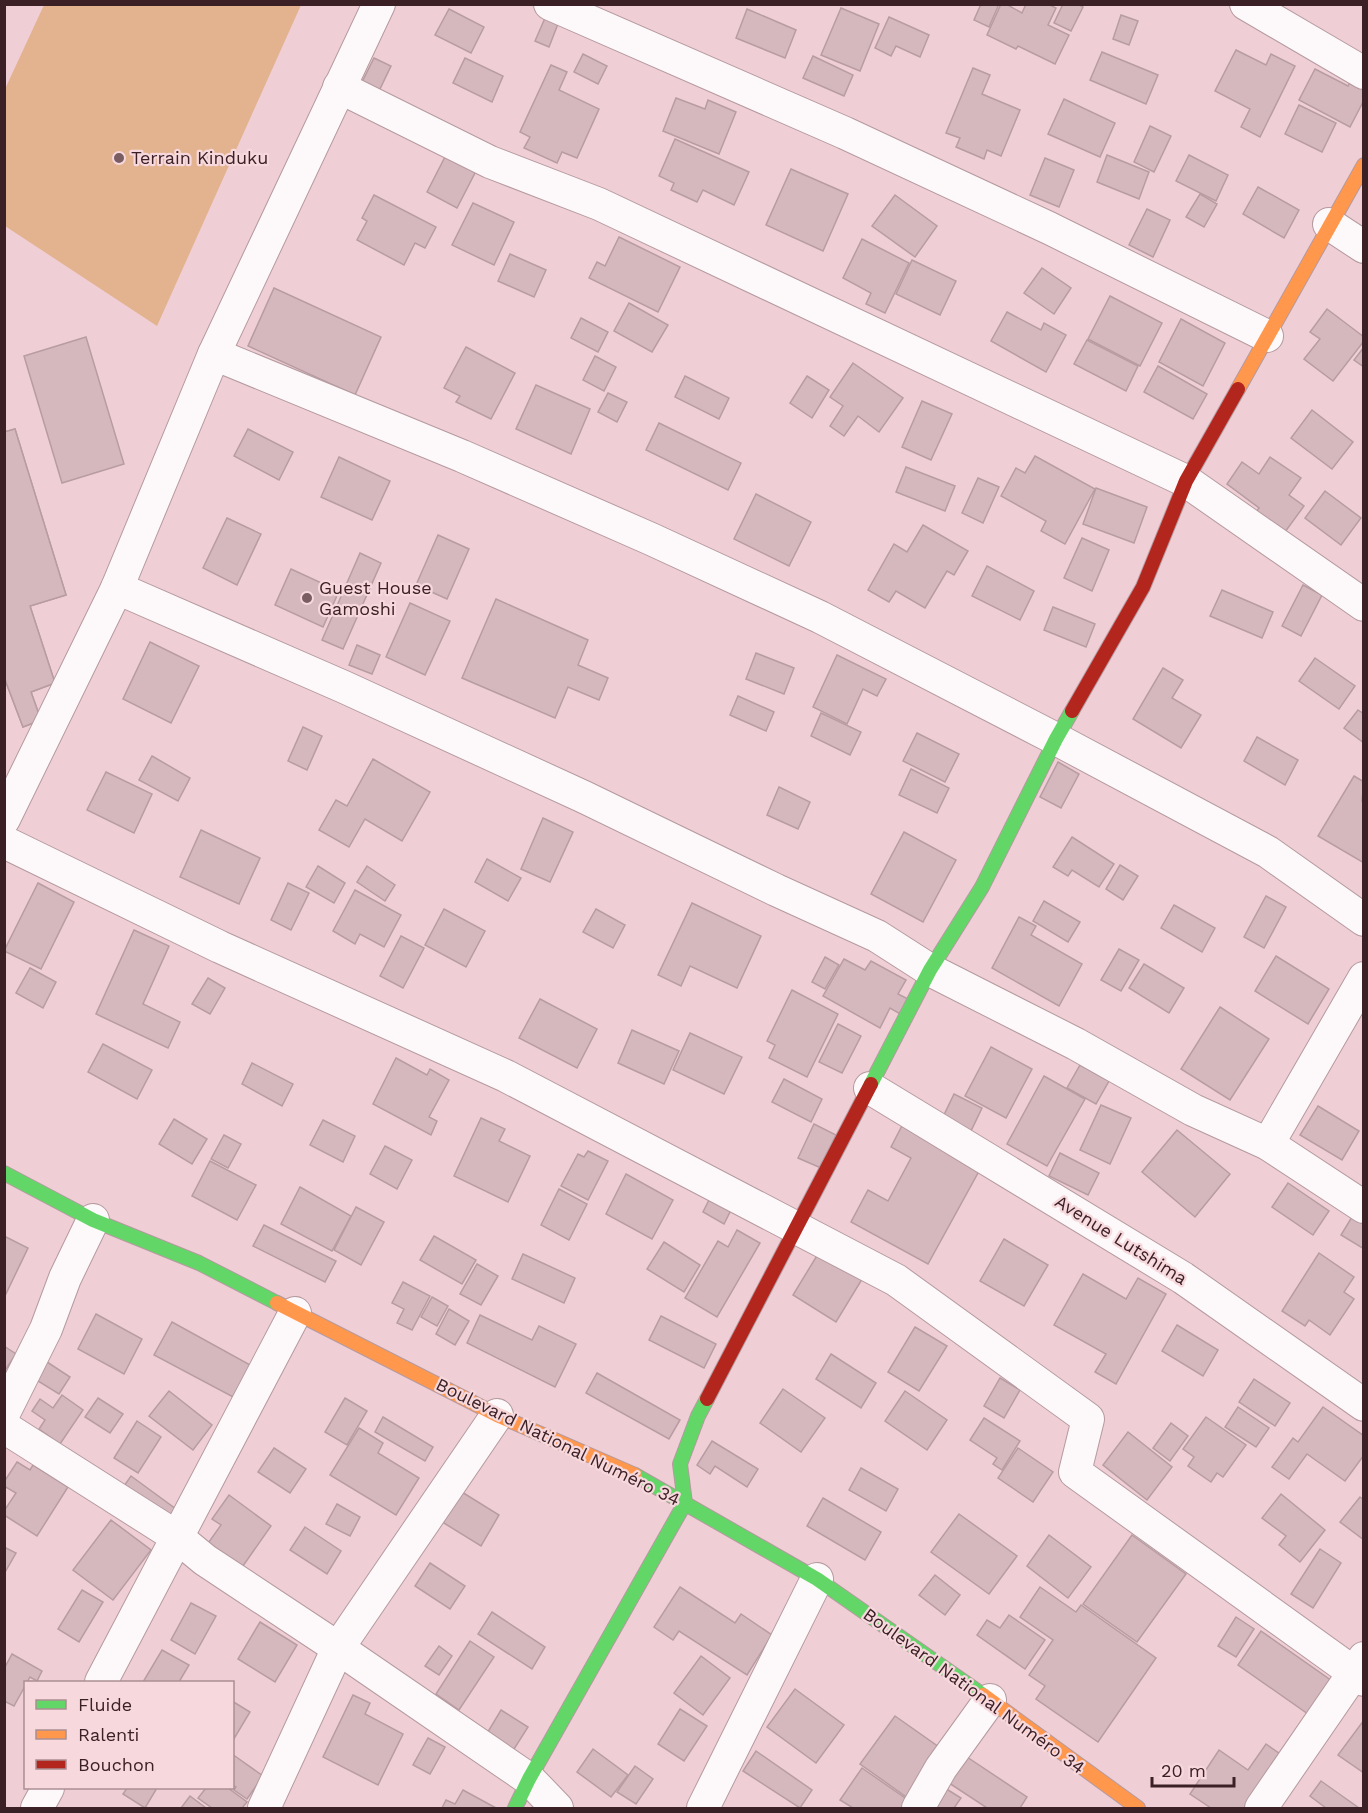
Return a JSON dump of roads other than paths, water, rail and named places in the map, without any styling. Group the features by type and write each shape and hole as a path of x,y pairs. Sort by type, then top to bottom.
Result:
{"street":[{"path":"4,819 117,588 213,354 379,4"},
{"path":"550,4 845,133 1049,228 1266,336"},
{"path":"1246,4 1364,73"},
{"path":"339,87 490,162 599,204 1186,481 1364,605"},
{"path":"515,1809 529,1779 685,1503 680,1464 698,1416 930,970 982,887 1056,739 1143,587 1186,481 1364,165"},
{"path":"1329,224 1364,247"},
{"path":"213,354 462,456 820,616 1268,852 1364,920"},
{"path":"117,588 345,687 877,936 930,970 1076,1044 1193,1110 1268,1144 1364,1207"},
{"path":"4,842 220,947 506,1076 896,1280 1088,1419 1075,1472 1360,1670 1261,1809"},
{"path":"1268,1144 1354,1019 1364,978"},
{"name":"Avenue Lutshima","path":"870,1088 1183,1278 1364,1405"},
{"name":"Boulevard National Numéro 34","path":"4,1173 93,1220 199,1263 497,1415 634,1474 817,1579 990,1700 1138,1809"},
{"path":"4,1413 46,1329 65,1278 93,1220"},
{"path":"102,1681 295,1313"},
{"path":"264,1809 338,1648 497,1415"},
{"path":"4,1427 177,1537 205,1560 529,1779 557,1809"},
{"path":"703,1809 817,1579"},
{"path":"918,1809 941,1768 990,1700"},
{"path":"37,1809 47,1789"}],"place":[{"name":"Terrain Kinduku","path":"119,158"},
{"name":"Guest House Gamoshi","path":"307,598"}]}
